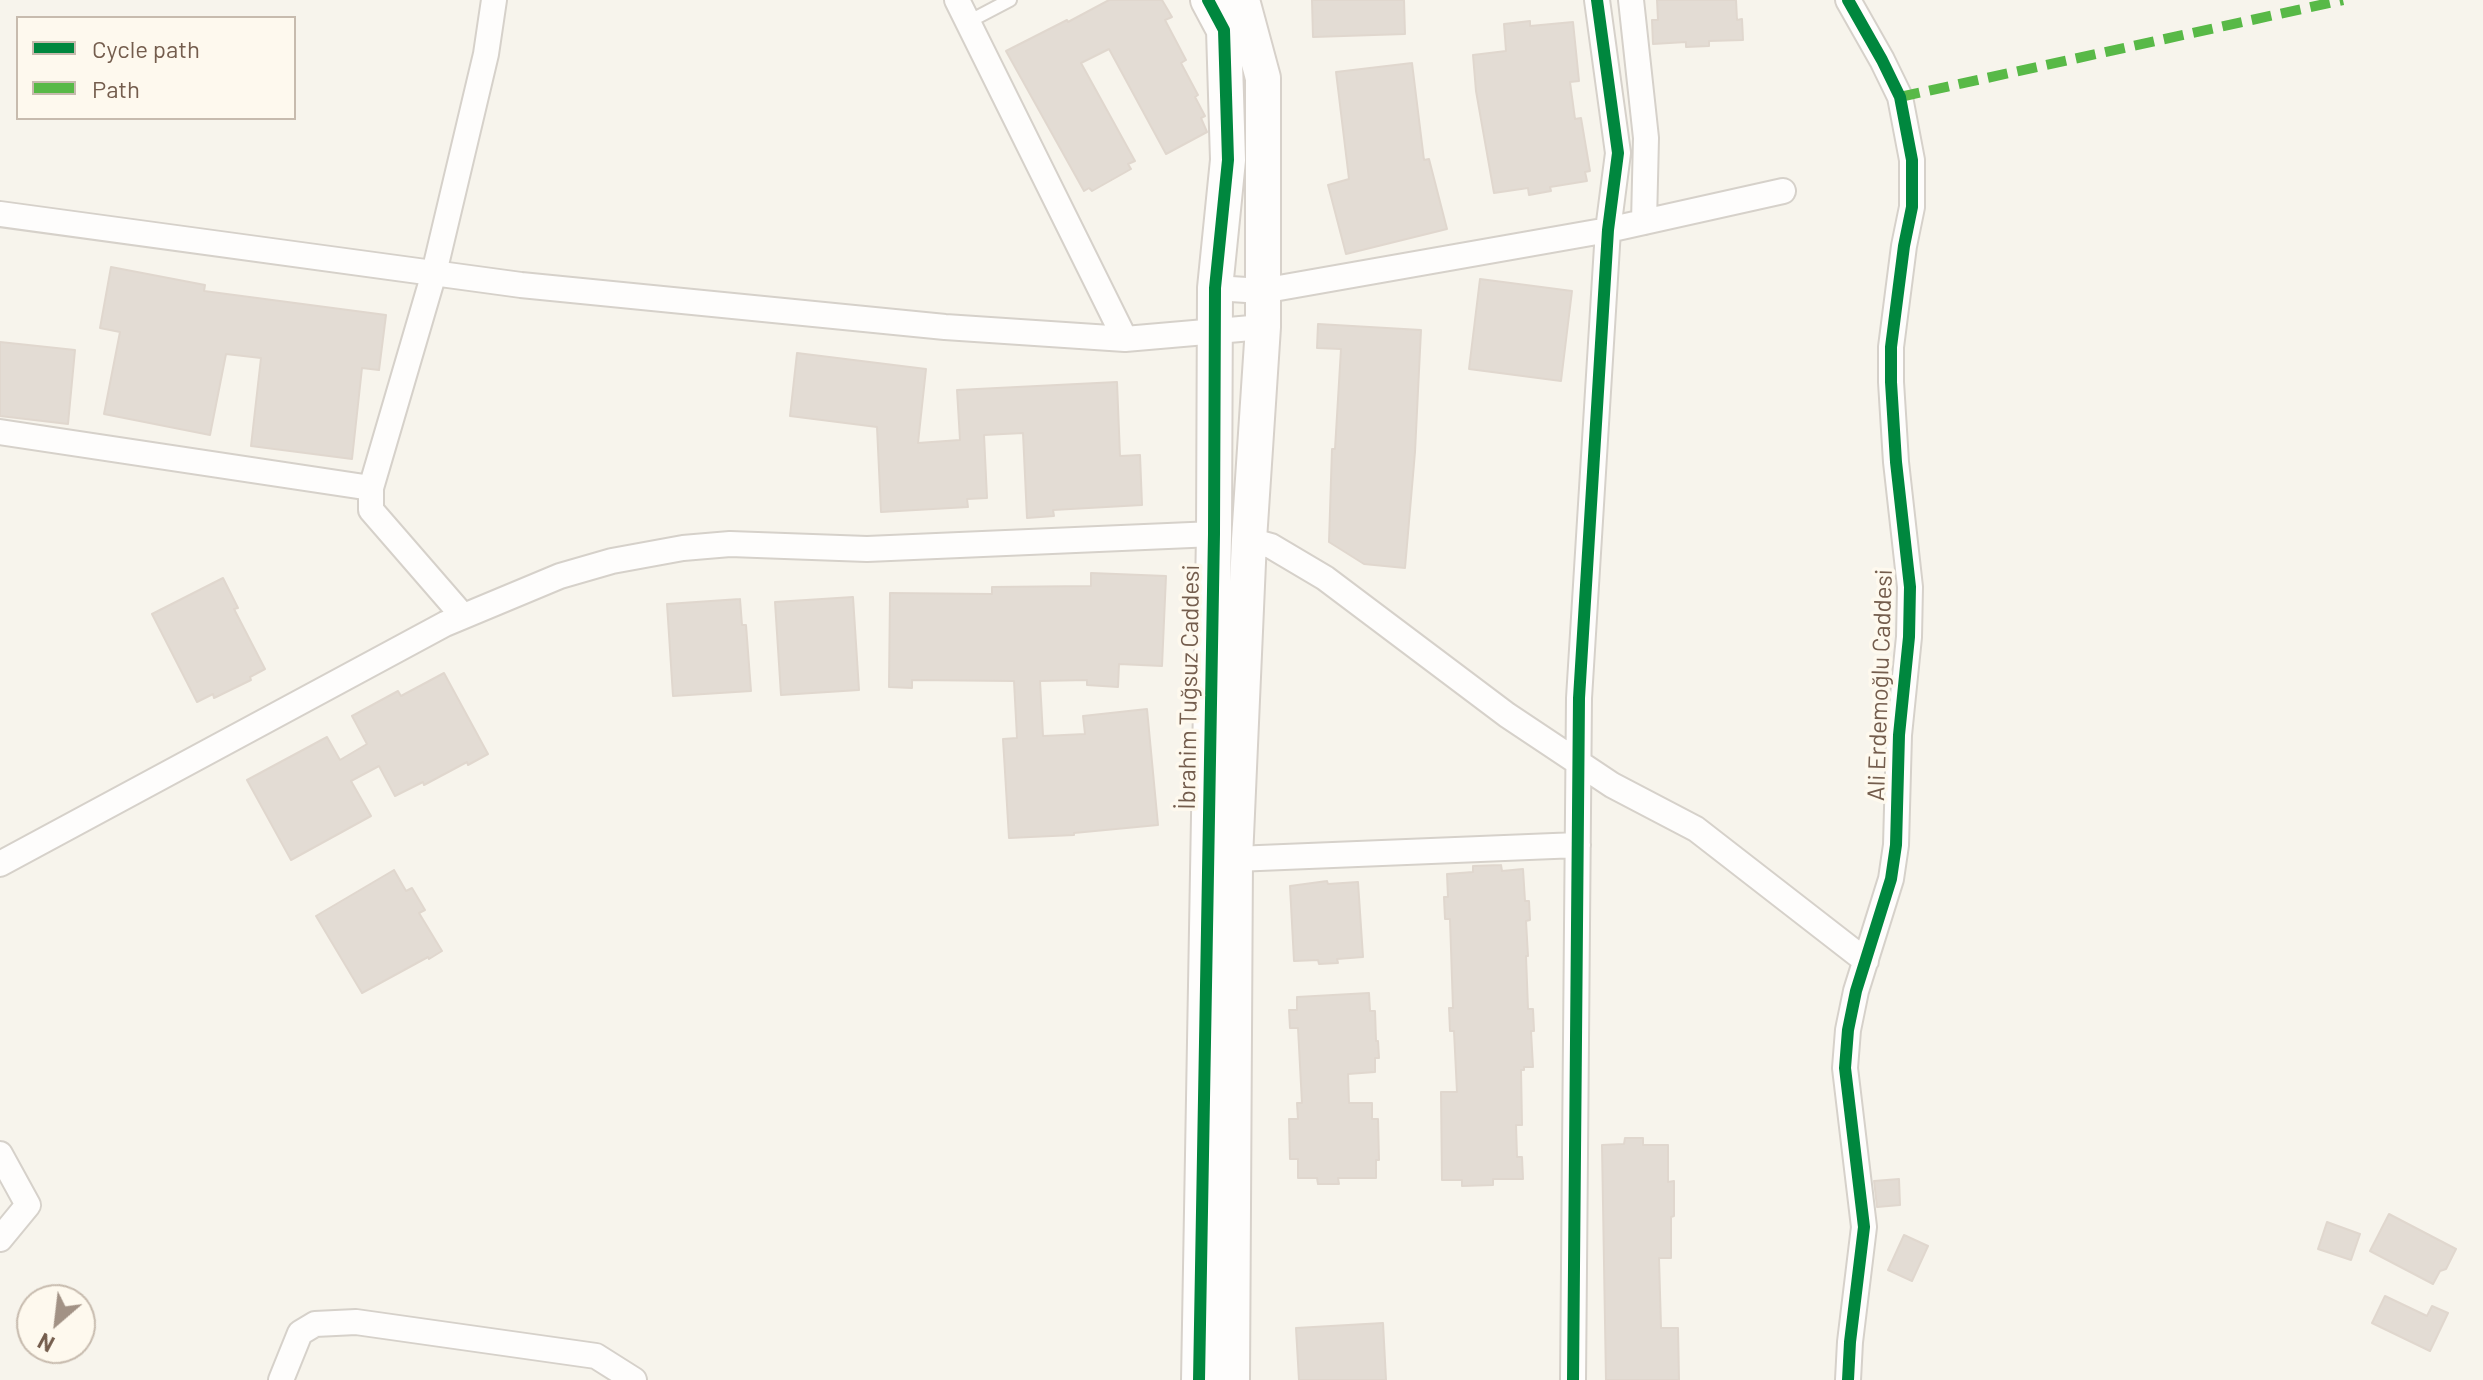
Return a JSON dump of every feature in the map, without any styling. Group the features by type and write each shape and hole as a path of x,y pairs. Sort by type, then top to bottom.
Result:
{"street":[{"path":"463,616 371,510 371,488 434,273 486,54 494,0"},
{"path":"957,0 1125,339"},
{"name":"İbrahim Tuğsuz Caddesi","path":"1199,1380 1214,534 1215,288 1228,160 1224,30 1208,0"},
{"name":"İbrahim Tuğsuz Caddesi","path":"1232,1380 1235,859 1249,540 1263,327 1263,78 1242,0"},
{"path":"1573,1380 1579,698 1608,230 1618,153 1597,0"},
{"path":"1631,0 1646,138 1644,222"},
{"name":"Ali Erdemoğlu Caddesi","path":"1848,0 1900,97 1912,160 1912,207 1891,347 1896,462 1910,587 1909,637 1899,735 1896,845 1891,879 1856,991 1848,1030 1845,1068 1864,1227 1848,1380"},
{"path":"1215,288 1262,291 1608,230 1783,191"},
{"path":"0,214 521,285 945,327 1125,339 1263,327"},
{"path":"0,432 371,488"},
{"path":"0,864 463,616 560,576 612,561 683,548 730,544 867,549 1214,534"},
{"path":"1249,540 1271,546 1325,578 1507,715 1579,764 1696,829 1866,961"},
{"path":"1235,859 1578,845"},
{"path":"0,1154 28,1205 0,1239"},
{"path":"281,1380 300,1333 315,1324 356,1322 596,1356 634,1380"}],"lane":[{"path":"968,22 1010,0"}],"building":[{"path":"1109,0 1162,0 1172,17 1165,20 1186,60 1181,63 1198,95 1195,97 1205,116 1201,118 1207,132 1166,154 1109,49 1081,63 1135,161 1128,164 1131,169 1092,191 1089,188 1084,191 1006,51"},
{"path":"1312,0 1404,0 1405,34 1313,37"},
{"path":"1657,0 1736,0 1737,20 1742,19 1743,40 1709,41 1709,46 1686,47 1686,42 1653,44 1652,20 1658,20"},
{"path":"1530,21 1530,26 1573,22 1579,81 1570,82 1575,119 1581,118 1590,171 1585,172 1587,181 1550,187 1551,191 1529,195 1528,188 1494,193 1476,91 1473,55 1506,51 1504,24"},
{"path":"1412,63 1424,160 1429,159 1447,229 1346,254 1328,185 1349,179 1336,72"},
{"path":"111,267 205,285 204,291 386,315 379,370 362,368 352,459 251,446 261,358 226,354 210,435 104,414 120,332 100,328"},
{"path":"1480,279 1572,291 1561,381 1469,369"},
{"path":"1318,324 1421,330 1405,568 1364,564 1329,542 1332,449 1335,449 1341,349 1317,348"},
{"path":"0,342 75,350 68,424 0,416"},
{"path":"797,353 926,369 918,443 960,440 957,390 1117,382 1120,456 1140,455 1142,505 1053,510 1054,516 1027,518 1023,433 984,435 987,498 967,499 968,507 881,512 877,427 790,416"},
{"path":"1091,573 1166,576 1162,666 1119,664 1118,687 1087,685 1087,680 1040,681 1043,736 1085,734 1083,716 1147,709 1158,825 1074,835 1009,838 1003,739 1017,738 1014,681 912,680 912,688 889,687 890,593 992,594 992,587 1091,586"},
{"path":"223,578 238,608 234,609 265,669 250,677 251,680 214,698 213,694 197,702 152,614"},
{"path":"853,597 859,690 781,695 775,602"},
{"path":"740,599 742,625 746,625 751,691 673,696 667,604"},
{"path":"444,673 488,754 395,796 379,766 351,781 371,816 291,860 247,780 327,737 340,760 367,744 352,716 398,691 401,696"},
{"path":"1501,865 1502,871 1523,869 1525,901 1529,901 1526,956 1528,1009 1533,1009 1533,1067 1521,1070 1522,1125 1516,1125 1517,1157 1522,1157 1523,1179 1493,1179 1493,1185 1462,1186 1462,1180 1442,1180 1441,1092 1457,1092 1454,1031 1450,1031 1449,1008 1453,1008 1450,919 1445,919 1444,897 1448,897 1447,874 1473,872 1473,866"},
{"path":"394,870 406,891 412,888 425,910 419,913 442,951 362,993 316,916"},
{"path":"1327,881 1328,884 1358,882 1363,957 1337,959 1338,963 1294,961 1290,886"},
{"path":"1369,993 1370,1011 1375,1011 1379,1058 1375,1058 1375,1072 1348,1074 1349,1103 1372,1103 1372,1119 1378,1119 1376,1178 1338,1178 1339,1184 1318,1184 1317,1178 1298,1178 1298,1159 1290,1159 1289,1119 1298,1119 1297,1103 1302,1103 1298,1028 1290,1028 1289,1010 1297,1010 1297,997"},
{"path":"1625,1138 1643,1138 1643,1145 1668,1145 1668,1182 1674,1181 1674,1216 1671,1217 1671,1258 1659,1258 1661,1328 1678,1328 1679,1380 1606,1380 1602,1145 1624,1144"},
{"path":"1899,1179 1900,1205 1877,1207 1874,1181"},
{"path":"2389,1214 2456,1249 2446,1269 2440,1271 2433,1284 2370,1251"},
{"path":"2327,1222 2360,1234 2351,1260 2318,1249"},
{"path":"1904,1235 1928,1246 1912,1281 1888,1270"},
{"path":"2385,1296 2427,1316 2432,1306 2448,1313 2430,1351 2372,1323"},
{"path":"1383,1323 1386,1380 1299,1380 1296,1328"}],"marked path":[{"path":"1900,97 2343,0"}],"cycle path":[{"path":"1199,1380 1214,534 1215,288 1228,160 1224,30 1208,0"},
{"path":"1573,1380 1579,698 1608,230 1618,153 1597,0"},
{"path":"1848,0 1900,97 1912,160 1912,207 1891,347 1896,462 1910,587 1909,637 1899,735 1896,845 1891,879 1856,991 1848,1030 1845,1068 1864,1227 1848,1380"}]}
